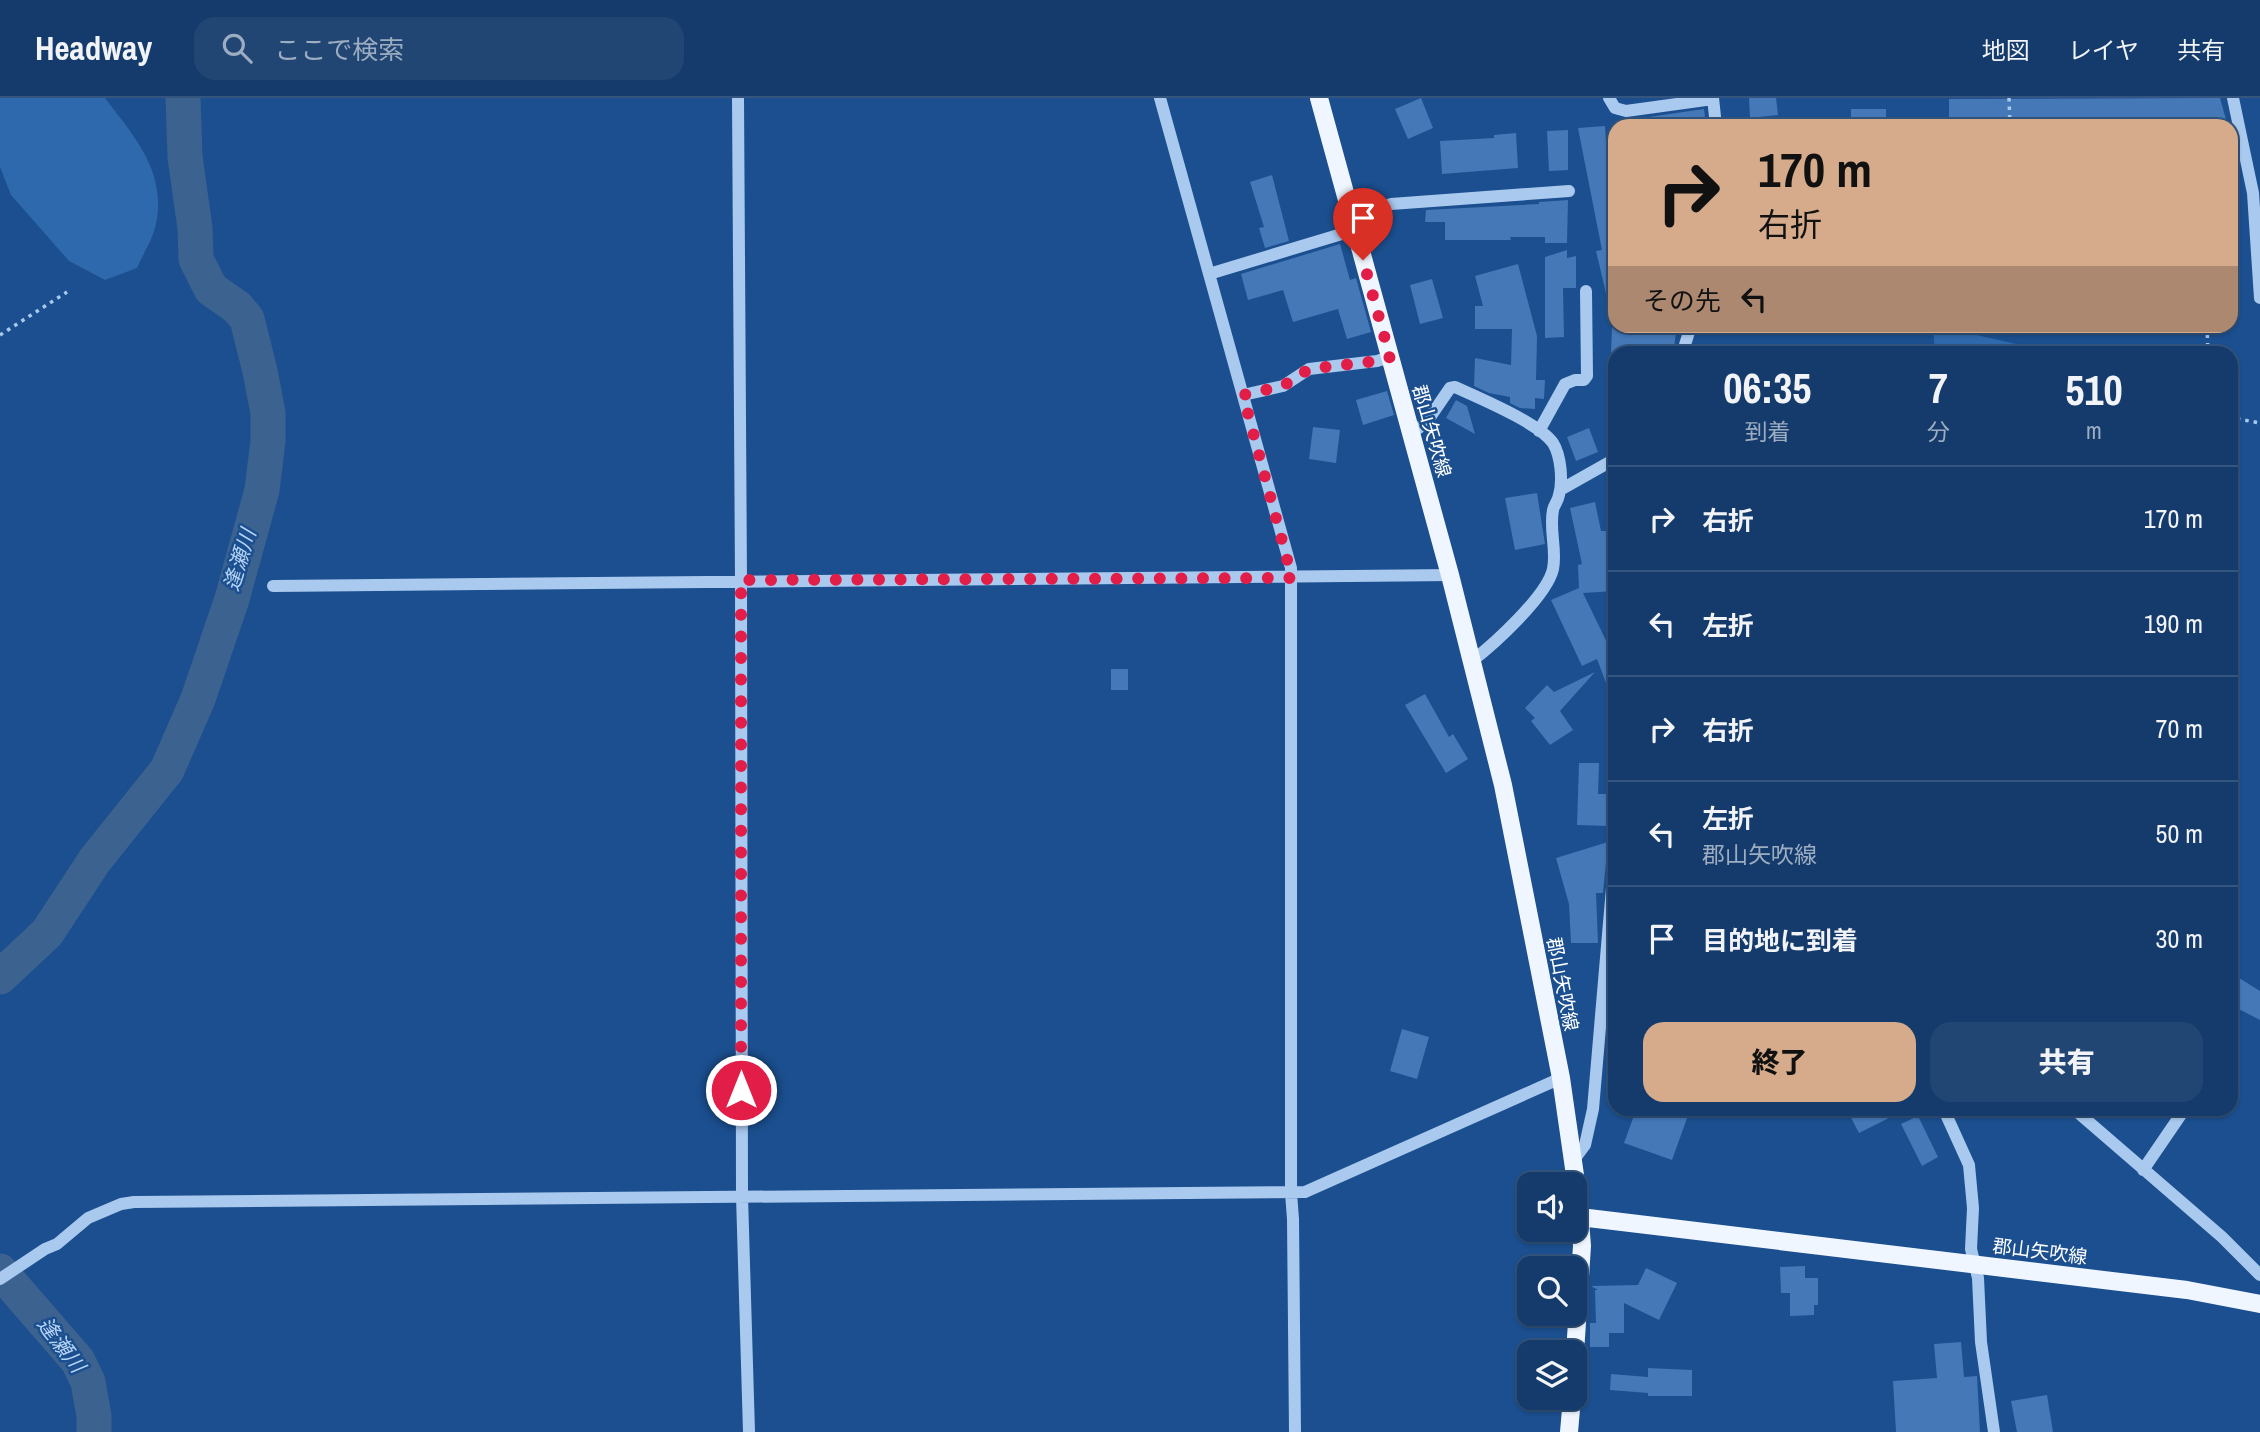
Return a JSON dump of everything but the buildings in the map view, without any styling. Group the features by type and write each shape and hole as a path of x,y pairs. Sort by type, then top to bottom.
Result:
{"main road":[{"name":"郡山矢吹線","path":"1320,98 1450,575 1503,785 1560,1079 1574,1172"},
{"name":"郡山矢吹線","path":"1587,1218 2187,1290 2260,1304"},
{"path":"1576,1340 1582,1242"},
{"path":"1569,1432 1571,1410"}],"street":[{"path":"738,98 742,1196 749,1432"},
{"path":"1160,98 1292,578 1291,1193 1295,1432"},
{"path":"1609,98 1615,108 1626,111 1713,99 1715,119"},
{"path":"2233,98 2237,119"},
{"path":"2238,122 2253,193 2260,298"},
{"path":"1209,274 1355,230 1376,211 1391,204 1569,191"},
{"path":"1539,431 1565,384 1584,380 1587,376 1587,291"},
{"path":"1243,395 1283,386 1309,369 1390,357"},
{"path":"1411,433 1426,423 1450,388 1455,387 1517,417 1539,431 1552,442 1557,452 1560,490 1553,510 1553,571 1548,581 1498,641 1472,661"},
{"path":"1560,490 1608,463"},
{"path":"273,586 1450,575"},
{"path":"1573,1161 1585,1145 1593,1109 1608,934"},
{"path":"0,1279 57,1244 88,1218 121,1204 134,1202 1305,1192 1560,1079"},
{"path":"1947,1116 1969,1164 1973,1208 1972,1249 1979,1287 1980,1342 1994,1432"},
{"path":"2082,1116 2222,1237 2260,1275"},
{"path":"2143,1170 2180,1116"}],"path":[{"path":"2009,98 2010,119"},
{"path":"0,335 67,292"},
{"path":"2238,419 2260,423"}],"shaded area":[{"path":"0,98 105,98 146,156 157,188 156,224 137,268 105,280 69,261 11,195 0,167"},
{"path":"1934,333 1968,333 2025,346 1934,346"}],"waterway":[{"name":"逢瀬川","path":"0,977 47,933 95,860 167,770 198,699 232,599 262,490 268,441 268,413 260,371 247,319 237,307 211,289 196,259 195,228 185,157 183,98"},
{"name":"逢瀬川","path":"0,1271 78,1361 88,1382 94,1432"}],"route":[{"path":"741,1090 741,580 1292,578 1243,395 1283,386 1309,369 1390,357 1363,260"}]}
